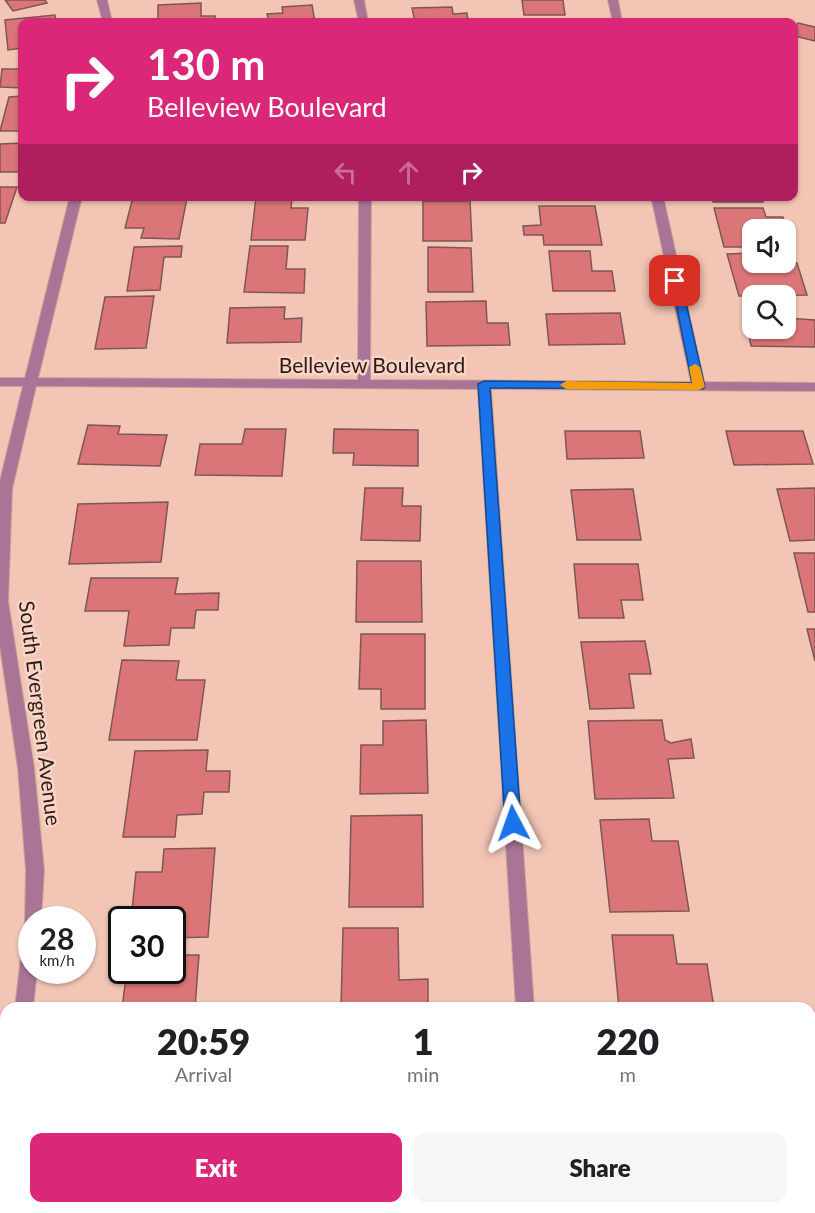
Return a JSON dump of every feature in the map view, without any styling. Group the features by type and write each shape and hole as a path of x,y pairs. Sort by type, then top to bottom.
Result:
{"street":[{"path":"102,0 107,18"},
{"path":"359,0 363,18"},
{"path":"613,0 617,18"},
{"name":"South Evergreen Avenue","path":"33,906 35,870 26,768 1,601 5,489 74,201"},
{"path":"364,384 365,201"},
{"path":"658,201 699,387"},
{"name":"Belleview Boulevard","path":"0,382 815,387"},
{"path":"484,384 525,1002"},
{"path":"25,1002 26,984"}],"building":[{"path":"5,0 45,0 47,3 13,11"},
{"path":"522,0 563,0 565,15 524,15"},
{"path":"201,3 201,16 215,16 215,18 158,18 158,5"},
{"path":"312,5 314,18 268,18 267,14 283,13 282,7"},
{"path":"452,7 453,14 467,13 468,18 414,18 412,8"},
{"path":"55,15 55,18 25,18"},
{"path":"18,19 18,49 8,50 5,20"},
{"path":"798,23 815,27 815,41 798,37"},
{"path":"2,69 18,69 18,88 0,87"},
{"path":"18,96 18,131 0,131 9,97"},
{"path":"18,143 18,172 0,172 0,144"},
{"path":"0,187 17,187 5,223 0,223"},
{"path":"132,201 186,201 179,239 141,238 144,228 125,228"},
{"path":"256,201 292,201 291,208 308,208 305,240 251,240"},
{"path":"423,201 470,201 472,241 423,241"},
{"path":"713,201 763,202 713,202"},
{"path":"539,206 595,206 602,245 544,245 543,235 524,235 523,226 541,225"},
{"path":"714,208 763,208 766,217 783,217 784,219 742,219 742,247 724,247"},
{"path":"182,246 181,257 164,257 160,290 127,291 134,247"},
{"path":"250,246 288,246 286,269 305,269 304,293 244,292"},
{"path":"428,247 471,248 473,292 428,292"},
{"path":"549,251 590,251 592,271 612,271 615,291 553,291"},
{"path":"742,253 742,273 796,273 797,263 807,295 796,295 796,285 742,285 742,296 739,296 727,254"},
{"path":"154,296 146,348 95,349 105,297"},
{"path":"486,301 487,323 508,323 510,345 427,346 426,302"},
{"path":"285,307 284,319 302,318 301,342 227,343 230,308"},
{"path":"620,313 625,344 549,345 546,314"},
{"path":"796,319 815,320 815,347 751,346 750,339 796,339"},
{"path":"88,425 120,426 118,434 167,435 160,466 78,464"},
{"path":"245,429 286,429 282,476 195,475 200,444 242,444"},
{"path":"334,429 418,430 418,466 353,465 354,453 333,453"},
{"path":"565,431 640,431 644,458 567,459"},
{"path":"726,431 803,431 813,464 734,465"},
{"path":"365,488 403,488 402,506 421,506 420,541 361,540"},
{"path":"815,488 815,540 790,541 777,489"},
{"path":"633,489 641,540 577,540 571,490"},
{"path":"168,502 161,562 69,564 78,504"},
{"path":"794,553 815,553 815,612 808,612"},
{"path":"357,561 421,561 422,622 356,622"},
{"path":"574,564 638,564 643,600 621,600 624,618 579,618"},
{"path":"91,578 178,578 175,594 219,593 218,610 196,610 194,628 171,628 169,645 124,646 129,611 85,611"},
{"path":"807,629 815,629 815,661"},
{"path":"361,634 425,634 425,709 381,709 381,689 359,689"},
{"path":"645,641 651,674 629,674 634,708 590,709 581,642"},
{"path":"122,660 179,661 176,680 205,680 197,740 109,740"},
{"path":"426,720 428,793 360,794 361,745 383,745 383,721"},
{"path":"662,720 665,740 671,743 691,739 694,758 668,759 674,798 595,799 588,721"},
{"path":"208,750 206,771 230,771 229,792 204,792 202,814 177,815 175,837 123,837 135,751"},
{"path":"422,815 423,907 349,907 351,816"},
{"path":"649,819 652,841 678,841 689,911 610,912 600,820"},
{"path":"215,848 208,937 186,938 186,906 132,906 136,872 162,872 164,849"},
{"path":"343,928 398,928 399,980 428,979 428,1002 341,1002"},
{"path":"612,935 673,935 677,964 707,964 713,1002 618,1002"},
{"path":"186,955 199,955 195,1002 123,1002 125,984 186,984"}],"slow traffic":[{"path":"566,385 699,387 695,367"}],"route":[{"path":"513,823 484,384 699,387 675,281"}]}
